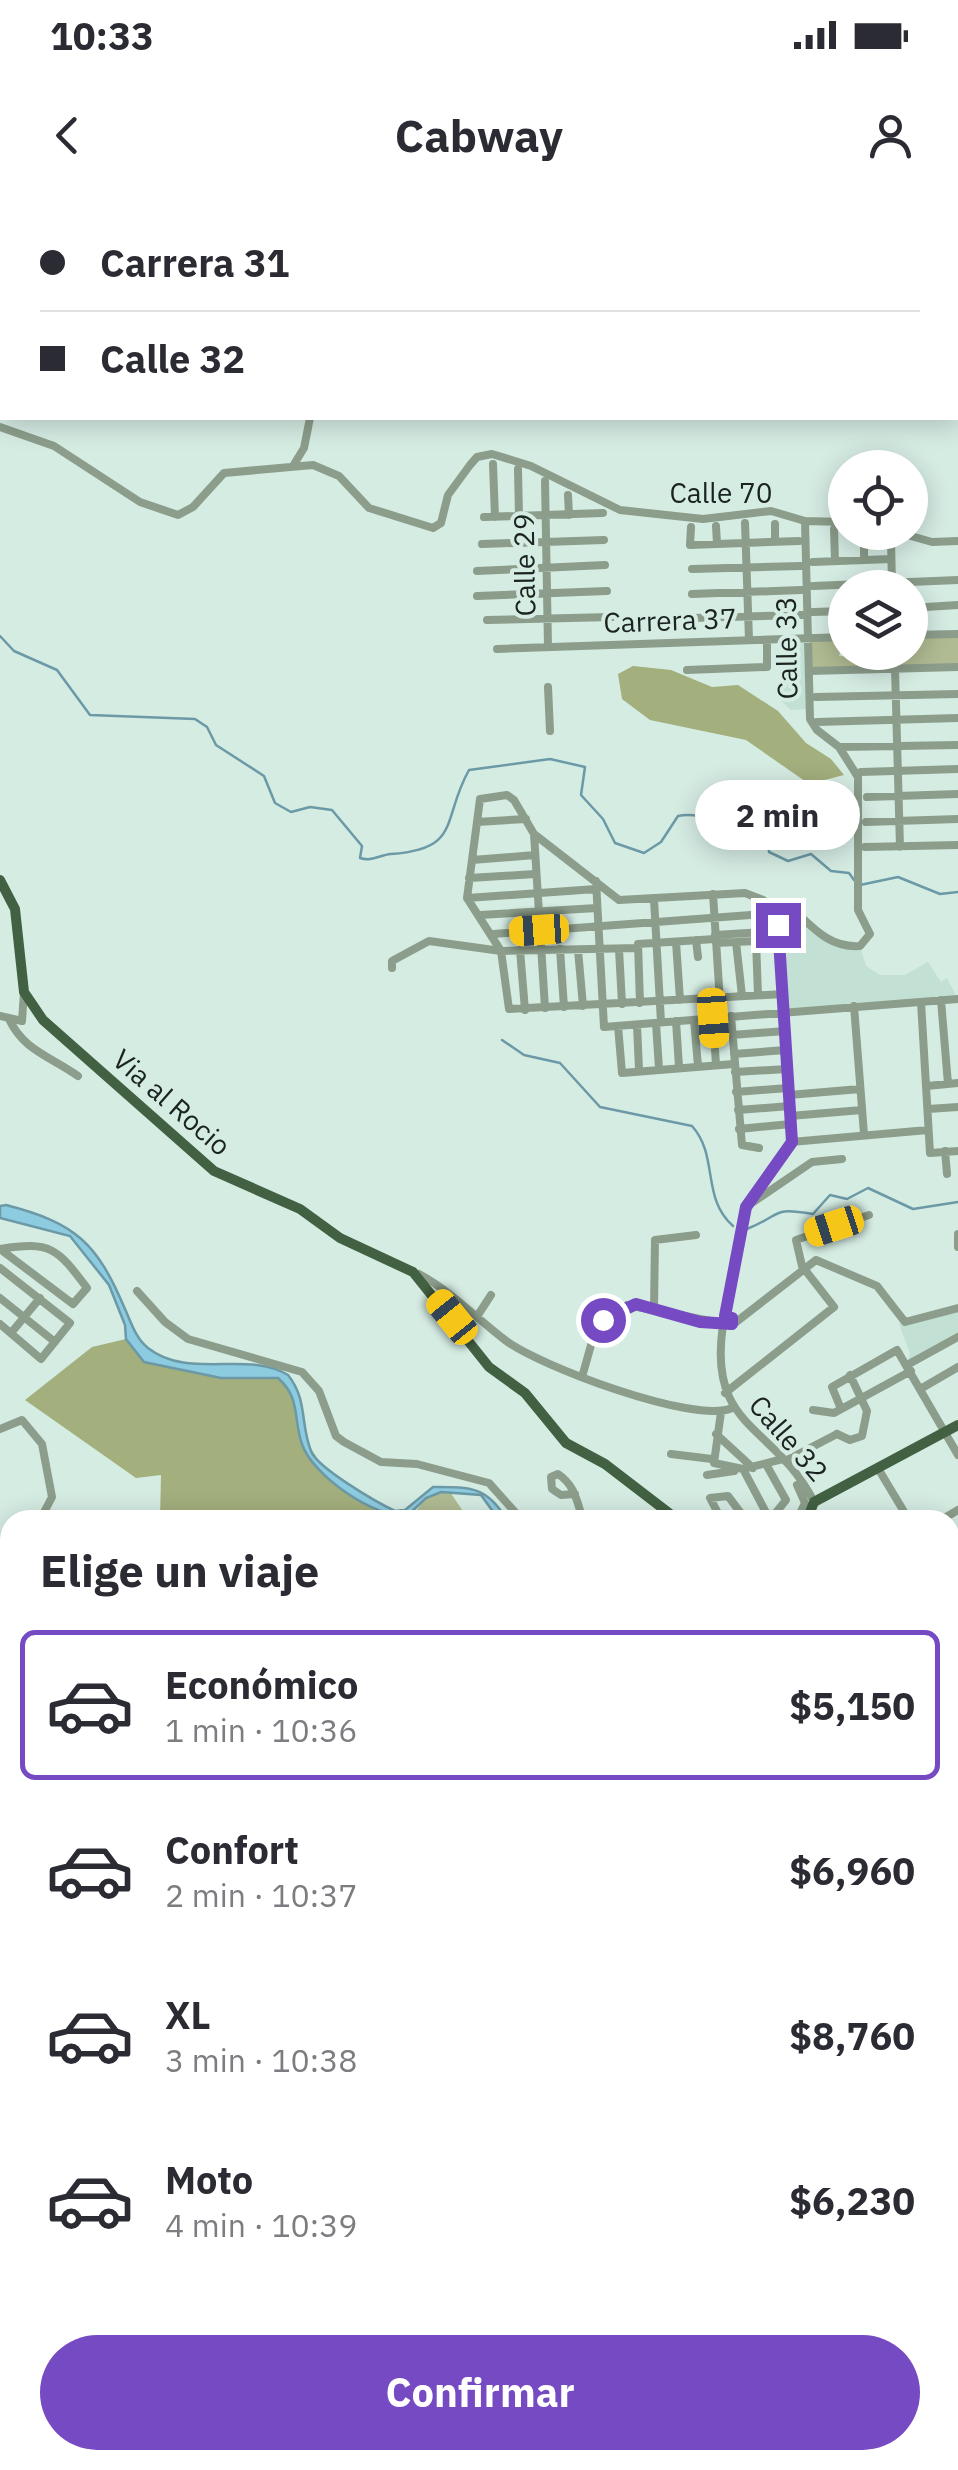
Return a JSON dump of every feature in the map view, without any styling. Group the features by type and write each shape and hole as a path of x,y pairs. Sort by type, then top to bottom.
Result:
{"main road":[{"path":"0,880 15,909 24,992"},
{"name":"Via al Rocio","path":"24,992 43,1020 214,1171 300,1208 340,1238 414,1272"},
{"path":"414,1272 489,1367 526,1393 566,1444 605,1464 665,1510"},
{"path":"811,1510 814,1502 958,1426"}],"street":[{"path":"0,427 54,446 140,502 178,515 193,507 224,473 293,466 304,448 310,420"},
{"name":"Calle 70","path":"293,466 330,470 369,508 433,528 440,523 448,494 470,465 488,454 531,466 620,510 703,519 771,510 806,521 828,522"},
{"path":"493,464 495,517"},
{"path":"518,469 519,516"},
{"name":"Calle 29","path":"545,481 548,647"},
{"path":"568,495 570,515"},
{"path":"484,518 570,515 598,510"},
{"name":"Calle 33","path":"779,928 782,915 796,912 816,934 860,946 870,934 858,910 861,801 850,760 812,724 806,521"},
{"path":"745,523 749,640"},
{"path":"775,524 776,542"},
{"path":"716,526 717,544"},
{"path":"691,527 690,545 799,541"},
{"path":"482,544 604,540"},
{"path":"928,541 958,541"},
{"path":"835,550 836,561"},
{"path":"864,550 864,560"},
{"path":"891,570 892,550"},
{"path":"812,562 891,559"},
{"path":"477,571 605,566"},
{"path":"692,569 800,566"},
{"path":"928,583 958,580"},
{"path":"813,586 828,586"},
{"path":"692,594 801,590"},
{"path":"477,596 607,591"},
{"path":"928,607 958,606"},
{"path":"813,612 828,611"},
{"path":"693,618 802,614"},
{"path":"487,620 612,617"},
{"path":"928,635 958,634"},
{"name":"Carrera 37","path":"497,649 828,637"},
{"path":"686,670 767,667 767,640"},
{"path":"928,668 958,667"},
{"path":"809,671 852,670"},
{"path":"895,670 900,846"},
{"path":"548,687 550,731"},
{"path":"816,697 958,694"},
{"path":"817,722 958,718"},
{"path":"839,747 958,745"},
{"path":"850,760 857,748"},
{"path":"861,772 958,769"},
{"path":"867,797 958,794"},
{"path":"725,1321 746,1207 792,1142 777,913 763,900 745,893 619,900 534,834 508,796 480,799 467,898 501,952 506,1004 514,1011 782,994"},
{"path":"478,822 526,819"},
{"path":"866,822 958,819"},
{"path":"534,834 545,1008"},
{"path":"865,848 958,845"},
{"path":"472,860 535,855"},
{"path":"469,878 535,874"},
{"path":"467,898 596,885"},
{"path":"596,885 604,1027 958,999"},
{"path":"713,894 722,1017 716,1065"},
{"path":"654,898 660,1002 658,1069"},
{"path":"480,915 597,908"},
{"path":"493,934 777,913"},
{"path":"640,1003 638,944 715,939 779,928"},
{"path":"715,939 756,941 758,996"},
{"path":"696,940 698,957"},
{"path":"392,968 390,963 429,941 501,952 638,948"},
{"path":"676,942 680,1000"},
{"path":"736,942 742,996"},
{"path":"560,948 564,1007"},
{"path":"619,949 622,1004"},
{"path":"520,950 526,1010"},
{"path":"578,950 583,1006"},
{"path":"4,1018 22,1022 24,992"},
{"path":"926,1086 953,1084 941,1000"},
{"path":"921,1002 930,1153 958,1151"},
{"path":"854,1006 864,1134"},
{"path":"722,1017 732,1035 739,1129 745,1149 759,1148"},
{"path":"4,1018 33,1052 54,1059 78,1076"},
{"path":"694,1020 698,1066"},
{"path":"676,1021 679,1067"},
{"path":"636,1024 639,1070"},
{"path":"618,1026 622,1072 734,1063 786,1050"},
{"path":"732,1035 785,1031"},
{"path":"734,1063 787,1068"},
{"path":"736,1092 860,1089"},
{"path":"928,1109 958,1107"},
{"path":"738,1110 790,1115 862,1110"},
{"path":"739,1129 790,1115"},
{"path":"792,1142 928,1130"},
{"path":"945,1152 947,1174"},
{"path":"746,1207 812,1162 842,1159"},
{"path":"725,1393 834,1308 802,1266 796,1243 799,1238 869,1215"},
{"path":"958,1234 958,1247"},
{"path":"654,1309 655,1240 696,1235"},
{"path":"37,1243 56,1250 87,1288 73,1304 0,1249 37,1243"},
{"path":"582,1377 595,1330 626,1305 725,1321 743,1313 802,1266 816,1260 869,1281 905,1322 958,1308"},
{"path":"0,1268 70,1324 41,1358 0,1324"},
{"path":"414,1272 446,1289 505,1340 548,1367 674,1406 721,1412 732,1408"},
{"path":"136,1290 188,1338 302,1372 318,1391 336,1436 360,1452 381,1462 418,1464 489,1483 513,1510"},
{"path":"478,1315 491,1295"},
{"path":"0,1298 55,1342"},
{"path":"11,1333 40,1298"},
{"name":"Calle 32","path":"725,1321 718,1370 732,1408 773,1448 814,1502"},
{"path":"813,1410 838,1411 958,1337"},
{"path":"837,1434 838,1411 830,1391 850,1374 897,1350 958,1456"},
{"path":"922,1388 958,1367"},
{"path":"837,1434 850,1440 862,1436 867,1411 850,1374"},
{"path":"712,1459 721,1412"},
{"path":"0,1429 22,1420 42,1444 52,1497 45,1510"},
{"path":"716,1434 745,1469 765,1510"},
{"path":"707,1474 767,1466 837,1434"},
{"path":"671,1454 712,1459 745,1469"},
{"path":"783,1460 804,1497 800,1510"},
{"path":"767,1466 786,1500 778,1510"},
{"path":"879,1470 903,1510"},
{"path":"575,1494 580,1510"},
{"path":"716,1510 710,1498 728,1496 738,1510"}],"shaded area":[{"path":"783,639 809,639 810,709 791,710 779,699"},
{"path":"796,912 816,934 860,946 866,966 880,975 905,975 928,962 941,982 947,978 958,999 784,1013 778,925 783,915"},
{"path":"958,1308 958,1337 907,1365 910,1353 899,1324"}],"green space":[{"path":"958,634 958,667 928,668 928,635"},
{"path":"828,638 828,670 846,670 809,671 809,639"},
{"path":"633,666 671,670 712,687 738,685 778,711 806,743 831,759 844,775 809,784 746,740 650,720 622,699 618,674"},
{"path":"126,1339 154,1365 237,1377 275,1373 300,1406 304,1438 327,1473 384,1510 160,1510 161,1475 136,1478 25,1400 92,1347"},
{"path":"450,1492 462,1510 417,1510 426,1498"}],"water":[{"path":"0,1206 50,1220 81,1239 104,1267 134,1330 148,1348 181,1362 255,1365 288,1375 298,1394 308,1441 316,1458 393,1510 379,1510 363,1503 318,1469 302,1444 290,1393 278,1378 221,1378 144,1362 126,1339 125,1325 109,1285 70,1236 0,1218"},
{"path":"433,1487 476,1491 501,1510 492,1510 481,1495 441,1492 426,1498 413,1510 405,1510"}],"waterway":[{"path":"0,636 14,651 57,670 90,715 195,719 207,727 216,745 264,776 275,803 291,812 310,807 332,810 362,846 360,858 414,851 439,838 469,770 550,759 585,767 581,795 603,819 615,843 644,853 661,842 678,816 717,818 758,806 768,820 769,852 788,861 811,854 831,871 849,873 854,880"},
{"path":"860,885 898,877 940,894 958,892"},
{"path":"502,1040 524,1055 560,1063 600,1107 692,1126 705,1150 717,1203 733,1226"},
{"path":"747,1229 778,1213 813,1214 830,1195 847,1199 868,1188 913,1209 958,1202"}],"route":[{"path":"603,1320 626,1305 636,1304 680,1318 726,1327 732,1324 732,1318 725,1316 746,1207 760,1182 792,1142 778,925"}]}
